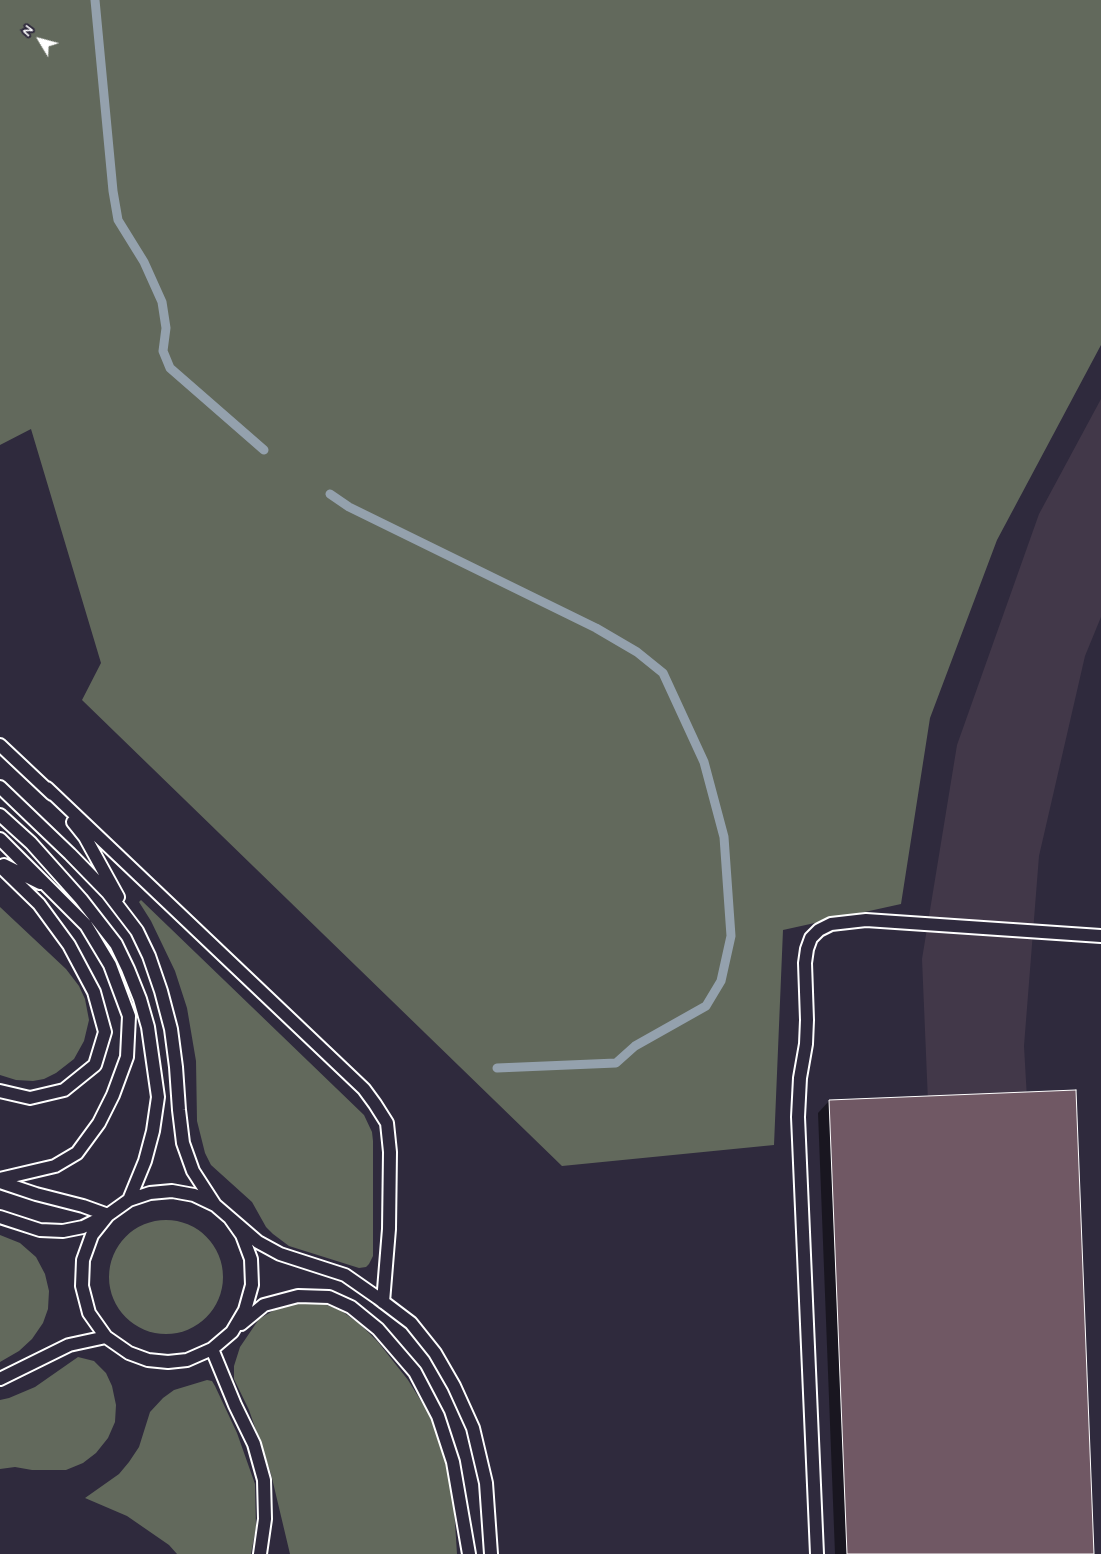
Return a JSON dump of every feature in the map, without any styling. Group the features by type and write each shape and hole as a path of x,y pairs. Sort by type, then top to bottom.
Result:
{"lane":[{"path":"0,745 364,1089 375,1104 387,1123 390,1152 389,1229 383,1302"},
{"path":"0,787 108,893 137,931"},
{"path":"47,788 85,837 149,956 171,1029 183,1143 193,1171 215,1205"},
{"path":"0,815 30,843 82,899 116,944 140,999 148,1027 158,1097 153,1131 145,1161 129,1200"},
{"path":"0,839 86,925 110,965 128,1016 127,1057 113,1096 99,1123 77,1153 55,1166 0,1180"},
{"path":"0,864 51,888"},
{"path":"0,864 39,904 69,944 94,992 105,1032 95,1065 64,1090 30,1098 0,1091"},
{"path":"817,1554 798,1117 800,1078 806,1044 805,963 807,949 812,938 819,930 831,924 866,920 1101,936"},
{"path":"0,1180 36,1194 83,1206 108,1215"},
{"path":"0,1217 40,1230 63,1231 82,1227 108,1215 129,1200 150,1193 172,1191 194,1195 215,1205 258,1242 280,1254 345,1275 411,1324 435,1353 454,1386 473,1428 486,1483 491,1554"},
{"path":"108,1215 92,1235 83,1260 82,1286 89,1313 106,1337 129,1353 148,1360 168,1362 187,1360 212,1349 264,1305 298,1296 329,1297 351,1307 378,1329 415,1372 438,1416 453,1462 469,1554"},
{"path":"230,1218 242,1235 251,1259 252,1286 245,1310 232,1332"},
{"path":"0,1379 69,1345 106,1337"},
{"path":"212,1349 235,1405 254,1444 264,1480 265,1519 260,1554"}],"shaded area":[{"path":"1101,399 1101,617 1085,656 1039,856 1024,1046 1053,1554 947,1554 922,959 957,745 1039,514"}],"green space":[{"path":"0,0 1101,0 1101,345 997,540 930,718 901,904 783,930 774,1145 562,1166 82,700 101,663 31,429 0,445"},
{"path":"141,900 364,1115 372,1132 373,1141 373,1256 366,1267 359,1268 289,1246 266,1227 252,1202 211,1165 205,1153 197,1121 196,1061 187,1008 175,971 151,921 139,902"},
{"path":"0,907 66,969 79,986 85,999 89,1020 84,1041 74,1059 56,1073 44,1079 33,1081 16,1080 0,1075"},
{"path":"166,1220 188,1224 198,1229 214,1245 219,1255 223,1277 219,1299 214,1309 198,1325 188,1330 166,1334 144,1330 134,1325 118,1309 113,1299 109,1277 113,1255 118,1245 134,1229 144,1224"},
{"path":"0,1235 20,1243 36,1257 45,1274 49,1291 48,1309 43,1323 32,1339 19,1351 0,1362"},
{"path":"307,1301 324,1304 340,1310 360,1324 378,1342 408,1380 434,1422 447,1467 454,1507 457,1554 290,1554 271,1474 249,1410 234,1379 234,1366 240,1347 259,1319 283,1305"},
{"path":"78,1357 94,1361 106,1373 112,1386 116,1405 115,1422 108,1438 96,1453 83,1463 66,1470 32,1470 15,1467 0,1469 0,1400 35,1387"},
{"path":"207,1380 212,1381 215,1386 237,1433 255,1484 256,1527 251,1554 177,1554 169,1545 127,1516 85,1498 119,1474 129,1462 139,1447 150,1412 163,1398 174,1390"}],"building":[{"path":"1076,1090 1094,1554 847,1554 829,1100"}],"waterway":[{"path":"95,0 113,191 118,220 144,262 162,302 166,328 163,351 170,368 264,450"},
{"path":"330,494 349,507 596,628 637,652 663,673 704,762 724,837 731,936 721,981 706,1006 635,1046 616,1063 497,1068"}]}
